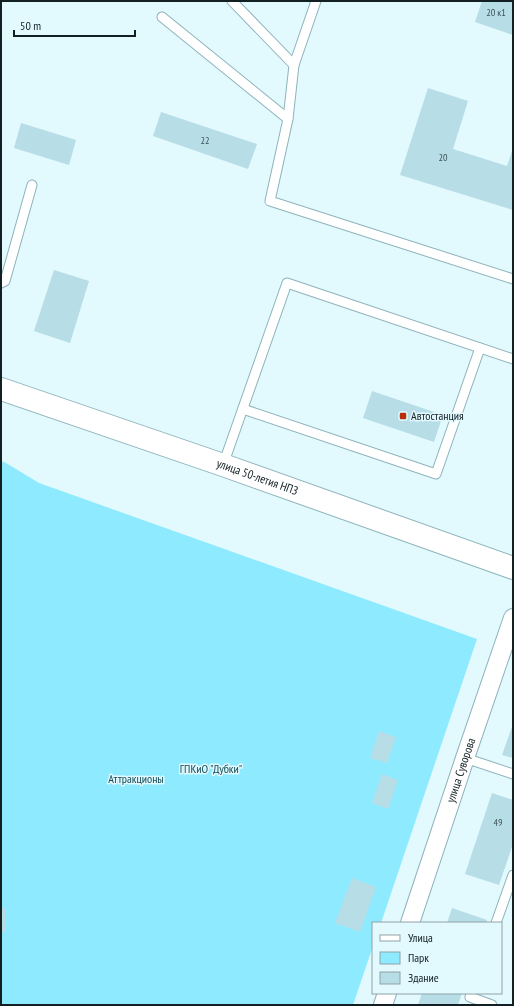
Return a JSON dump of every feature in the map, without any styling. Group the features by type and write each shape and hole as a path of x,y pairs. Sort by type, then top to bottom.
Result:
{"main road":[{"name":"улица 50-летия НПЗ","path":"1,389 223,465 513,568"}],"street":[{"name":"улица Суворова","path":"410,922 513,618"},
{"path":"383,1005 387,994"}],"lane":[{"path":"232,1 294,65"},
{"path":"316,1 294,65 288,119 270,201 513,279"},
{"path":"162,17 288,119"},
{"path":"1,284 5,281 32,184"},
{"path":"223,465 287,283 513,360"},
{"path":"243,409 436,474 480,348"},
{"path":"465,758 513,774"},
{"path":"496,922 513,875"},
{"path":"471,994 470,997 492,1005"}],"green space":[{"name":"ГПКиО \"Дубки\"","path":"1,461 39,483 477,639 381,922 372,922 372,949 353,1005 1,1005"}],"building":[{"path":"482,1 513,1 513,35 475,22"},
{"path":"428,88 468,101 453,149 507,166 513,148 513,210 400,175"},
{"path":"161,112 257,144 248,169 153,136"},
{"path":"21,123 76,140 69,165 14,148"},
{"path":"54,270 89,281 70,343 34,331"},
{"name":"Автостанция","path":"372,391 443,415 434,442 363,418"},
{"path":"513,724 513,758 502,755"},
{"path":"379,731 396,737 387,763 370,758"},
{"path":"382,774 398,780 388,809 372,803"},
{"path":"492,793 513,800 513,844 499,885 465,874"},
{"path":"352,878 376,887 360,932 335,923"},
{"path":"5,908 6,932 1,931 1,909"},
{"path":"452,908 487,920 486,922 447,922"},
{"path":"422,994 462,994 458,1005 418,1005"}],"place":[{"name":"Автостанция","path":"403,416"}],"park label":[{"name":"Аттракционы","path":"136,779"}]}
